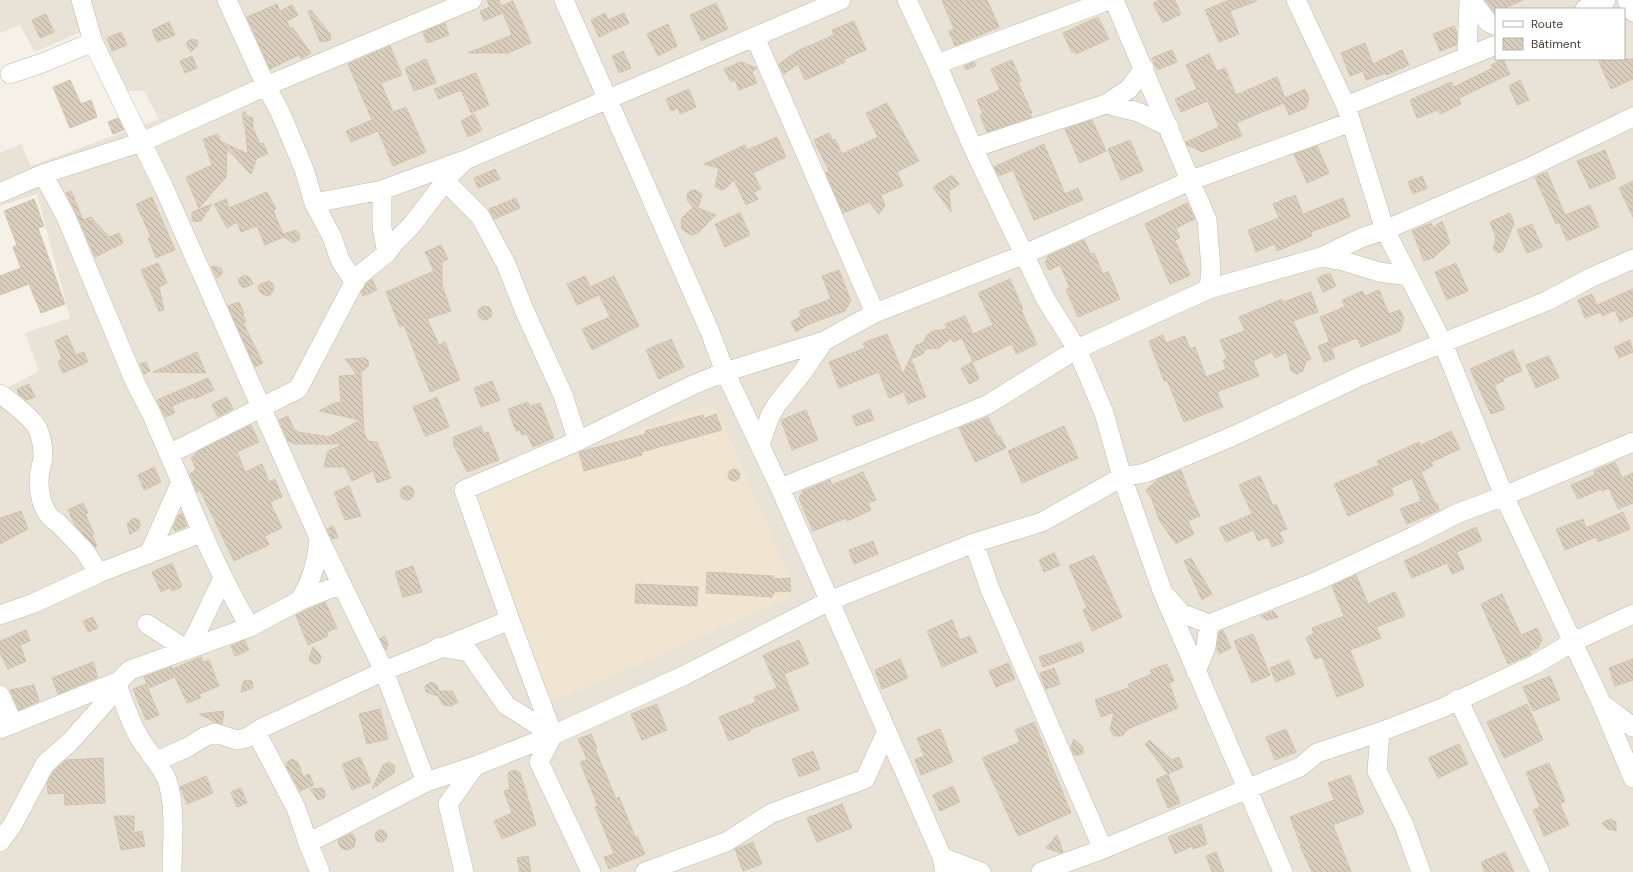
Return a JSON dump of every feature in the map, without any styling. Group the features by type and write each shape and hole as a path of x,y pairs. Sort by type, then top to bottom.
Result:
{"street":[{"path":"81,0 92,42 142,142 319,538 384,671 405,730 426,782"},
{"path":"227,0 266,86 280,112 304,169 314,203 332,237 340,260 355,283"},
{"path":"0,193 43,174 142,142 266,86 472,0"},
{"path":"564,0 710,332 725,372 780,488 944,865 981,872"},
{"path":"314,203 382,190 465,160 842,0"},
{"path":"907,0 937,64 972,148 1025,254 1046,300 1077,349 1104,413 1122,477 1163,593 1283,872"},
{"path":"937,64 1109,0"},
{"path":"1114,0 1192,180 1207,220 1211,268 1209,289"},
{"path":"1296,0 1349,114 1385,230 1443,343 1504,496 1602,704 1633,778"},
{"path":"1467,56 1470,0"},
{"path":"1470,0 1488,22 1495,26"},
{"path":"1587,8 1606,0"},
{"path":"1627,0 1633,12"},
{"path":"755,37 875,313"},
{"path":"10,74 45,62 92,42"},
{"path":"591,872 539,762 553,735 464,490 578,441 695,384 725,372 824,341 875,313 1025,254 1192,180 1349,114 1467,56 1495,45"},
{"path":"972,148 1106,104 1129,89 1144,68"},
{"path":"1106,104 1138,112 1169,127"},
{"path":"780,488 987,405 1077,349 1209,289 1321,257 1363,237 1385,230 1526,169 1633,117"},
{"path":"169,454 298,389 357,277 387,253 465,160"},
{"path":"43,174 66,217 135,382 152,415 222,580 250,626"},
{"path":"446,182 480,216 506,264 525,312 562,395 578,441"},
{"path":"382,190 382,228 387,253"},
{"path":"1321,257 1342,261 1378,272 1409,276"},
{"path":"308,843 426,782 475,766 553,735 683,676 830,601 974,543 1042,522 1122,477 1145,473 1231,436 1363,375 1547,301 1590,278 1633,259"},
{"path":"760,445 770,416 777,404 802,373 824,341"},
{"path":"0,394 38,427 42,441 43,457 39,482 41,501 52,520 58,523 84,550 99,573"},
{"path":"1163,593 1181,613 1209,624 1315,582 1414,536 1456,514 1504,496 1633,442"},
{"path":"149,554 181,482"},
{"path":"0,615 34,603 99,573 201,533"},
{"path":"299,601 308,587 314,572 318,557 319,538"},
{"path":"974,543 990,589 1102,849"},
{"path":"187,650 222,580"},
{"path":"0,842 13,824 45,764 70,742 130,670 250,626 299,601 342,584"},
{"path":"1041,872 1102,849 1300,767 1316,753 1380,732 1442,708 1458,699 1534,665 1573,642 1633,614"},
{"path":"157,761 215,733 237,740 384,671 439,647 510,620"},
{"path":"147,624 187,650"},
{"path":"1196,672 1206,647 1209,624"},
{"path":"439,647 469,652 506,705 553,735"},
{"path":"0,695 6,726 119,685"},
{"path":"119,685 138,736 150,755 157,761 168,782 172,806 172,872"},
{"path":"1458,699 1540,872"},
{"path":"1602,704 1633,727"},
{"path":"645,872 726,842 772,814 865,779 887,731"},
{"path":"256,732 296,808 320,872"},
{"path":"1380,732 1377,771 1404,825 1421,872"},
{"path":"464,872 448,804 475,766"}],"shaded area":[{"path":"0,0 1633,0 1633,872 0,872 0,392 39,371 25,333 70,318 37,194 0,206 0,153 21,144 31,166 159,119 144,91 121,91 94,26 35,52 20,25 0,33"},
{"path":"704,406 717,410 791,578 793,589 789,598 552,703 470,496"}],"building":[{"path":"487,0 499,0 501,6 513,1 531,43 508,53 468,53 512,35 503,13 484,21 480,11 490,7"},
{"path":"942,0 987,0 999,27 955,46 949,31 954,29"},
{"path":"1160,0 1175,0 1181,14 1163,23 1153,3"},
{"path":"1229,0 1257,1 1230,11 1239,34 1219,42 1205,10"},
{"path":"1485,0 1523,0 1505,8 1495,8 1495,13"},
{"path":"716,3 728,29 701,41 690,15"},
{"path":"277,4 280,11 292,5 298,15 287,21 290,29 292,27 311,53 301,59 299,55 270,69 247,17"},
{"path":"311,10 330,34 331,40 320,42 308,11"},
{"path":"605,13 608,20 624,13 629,23 599,37 591,20"},
{"path":"46,14 54,32 40,38 32,20"},
{"path":"1098,17 1109,39 1076,54 1075,51 1072,52 1063,33"},
{"path":"854,21 866,50 844,59 845,62 805,80 798,64 784,74 783,73 779,64 797,51 834,35 832,30"},
{"path":"169,22 175,35 157,42 152,30"},
{"path":"445,23 449,35 427,43 423,32"},
{"path":"668,24 677,46 658,56 647,34"},
{"path":"1454,26 1457,33 1456,45 1440,51 1433,34"},
{"path":"121,32 127,45 112,51 107,38"},
{"path":"191,39 197,40 198,45 191,52 187,46 187,42"},
{"path":"1365,43 1373,64 1402,50 1409,65 1387,75 1386,73 1366,80 1363,71 1350,76 1341,53"},
{"path":"390,46 402,75 381,83 393,112 406,107 426,152 393,166 378,131 351,142 346,131 372,120 348,64"},
{"path":"1172,50 1177,62 1157,70 1152,58"},
{"path":"623,51 631,68 619,73 612,56"},
{"path":"1209,54 1217,71 1225,68 1236,95 1277,77 1285,98 1305,89 1309,98 1306,108 1289,115 1284,103 1236,123 1242,136 1202,152 1187,145 1186,142 1219,127 1208,101 1181,112 1175,99 1197,89 1186,65"},
{"path":"192,56 197,68 185,73 180,61"},
{"path":"426,59 436,83 414,91 405,68"},
{"path":"1633,59 1633,79 1611,89 1598,60"},
{"path":"1012,60 1021,81 1018,82 1032,113 1030,114 1032,117 987,132 980,115 983,114 977,100 1000,90 991,69"},
{"path":"1503,60 1510,74 1459,98 1461,104 1440,114 1438,110 1417,118 1410,100 1451,82 1454,87 1493,68 1491,65"},
{"path":"741,62 757,68 752,72 757,83 739,90 735,80 731,82 724,69"},
{"path":"974,62 976,66 966,70 964,66"},
{"path":"476,73 489,105 471,113 461,90 439,99 434,89"},
{"path":"70,80 81,104 91,100 97,117 70,128 53,87"},
{"path":"1520,80 1529,100 1517,105 1509,86"},
{"path":"689,89 696,107 680,114 678,108 671,111 666,99"},
{"path":"887,103 919,161 897,172 903,186 881,195 885,206 879,214 869,202 843,213 826,173 829,171 814,140 829,133 832,140 835,139 842,154 878,137 866,113"},
{"path":"243,112 245,112 247,116 253,118 253,128 260,144 263,143 268,154 257,158 251,174 227,149 226,177 199,208 186,177 212,165 203,139 218,134 220,141 248,154"},
{"path":"474,114 482,130 468,137 461,121"},
{"path":"118,118 124,130 113,134 108,122"},
{"path":"1092,120 1106,151 1080,163 1065,129"},
{"path":"777,137 786,157 753,173 761,189 754,192 758,199 746,205 734,180 725,189 721,190 715,187 719,168 704,164 745,145 747,150"},
{"path":"1130,140 1143,171 1121,180 1108,149"},
{"path":"1044,144 1065,194 1078,188 1083,200 1034,220 1013,170 999,176 994,167"},
{"path":"1317,146 1329,173 1307,183 1294,154"},
{"path":"1605,150 1616,178 1590,189 1577,161"},
{"path":"495,169 500,179 478,188 474,178"},
{"path":"1547,172 1565,215 1590,205 1599,227 1567,241 1559,222 1556,224 1535,177"},
{"path":"952,175 959,184 949,191 951,212 933,187"},
{"path":"1422,176 1427,188 1413,194 1408,182"},
{"path":"1633,181 1633,217 1619,188"},
{"path":"695,190 702,194 698,208 716,215 698,233 692,235 682,229 681,224 682,218 693,207 687,200 687,194 690,191"},
{"path":"71,191 83,220 91,217 109,237 119,233 123,243 95,257 66,193"},
{"path":"267,192 276,209 273,210 283,234 296,230 300,235 299,240 293,243 284,237 265,245 257,226 241,232 237,222 227,228 214,204 226,199 229,208"},
{"path":"1295,195 1303,214 1343,198 1350,217 1311,232 1312,236 1277,251 1275,244 1256,252 1248,230 1279,218 1273,204"},
{"path":"152,197 175,250 156,258 148,238 151,237 136,204"},
{"path":"516,198 520,208 494,219 489,209"},
{"path":"34,199 44,226 38,228 65,304 41,313 29,284 0,295 0,276 21,268 13,247 17,245 4,211"},
{"path":"1187,203 1195,219 1176,228 1180,238 1175,240 1190,275 1170,284 1145,224"},
{"path":"212,204 201,221 195,222 192,220 192,212"},
{"path":"740,213 750,235 725,247 715,224"},
{"path":"1510,213 1514,223 1503,251 1498,253 1493,249 1496,238 1490,222"},
{"path":"1442,221 1450,243 1433,258 1424,261 1412,231 1431,223 1433,228"},
{"path":"1532,224 1542,247 1527,253 1517,230"},
{"path":"1084,240 1091,254 1094,253 1103,274 1108,271 1120,299 1078,317 1066,289 1070,288 1060,265 1049,270 1045,263 1048,256"},
{"path":"441,245 448,259 442,262 442,285 451,311 427,319 439,345 445,342 460,380 430,392 404,325 400,327 386,292 434,271 425,252"},
{"path":"158,263 167,283 159,287 164,310 159,311 141,270"},
{"path":"1456,263 1468,291 1447,300 1435,272"},
{"path":"214,266 221,268 222,270 222,274 217,278 211,267"},
{"path":"839,270 851,301 845,311 809,324 796,332 791,322 801,316 799,311 831,299 822,276"},
{"path":"1330,273 1336,286 1323,292 1317,278"},
{"path":"245,275 250,278 253,284 244,288 240,285 238,279"},
{"path":"585,276 590,287 614,276 639,326 592,350 582,329 610,317 599,295 577,305 567,284"},
{"path":"372,279 377,290 363,296 361,293 366,284"},
{"path":"1010,279 1023,309 1021,310 1037,344 1016,354 1012,344 973,362 962,338 953,342 951,338 939,348 926,349 923,354 911,359 926,397 908,404 904,392 889,398 879,372 839,388 829,362 865,348 863,343 887,334 903,374 916,345 923,343 927,335 932,331 947,329 945,324 965,316 973,334 993,325 978,293"},
{"path":"269,281 273,284 274,289 270,295 266,296 260,292 258,285"},
{"path":"1633,289 1633,316 1620,322 1615,310 1602,316 1600,312 1585,318 1578,300 1592,294 1597,305"},
{"path":"1379,290 1389,314 1400,310 1404,319 1400,331 1361,347 1357,338 1332,348 1320,317 1345,307 1342,300 1362,291 1365,296"},
{"path":"1311,292 1318,312 1293,321 1311,359 1306,361 1303,371 1297,374 1291,371 1287,352 1275,358 1272,352 1253,361 1259,376 1217,392 1223,407 1184,422 1167,380 1164,381 1149,341 1163,335 1166,343 1185,336 1190,349 1195,347 1206,377 1226,369 1223,360 1227,359 1220,340 1245,331 1239,317 1282,299 1283,302"},
{"path":"239,302 246,322 243,323 263,363 255,367 228,306"},
{"path":"482,306 488,306 492,310 492,316 488,320 482,320 478,316 478,310"},
{"path":"67,335 76,355 84,352 88,362 63,373 58,361 62,359 55,341"},
{"path":"671,339 684,367 659,379 646,350"},
{"path":"1630,340 1633,352 1619,358 1614,347"},
{"path":"1329,342 1335,358 1324,362 1318,346"},
{"path":"1513,350 1522,371 1502,379 1504,381 1494,385 1505,409 1491,414 1470,369"},
{"path":"197,352 206,373 153,372"},
{"path":"1549,356 1559,378 1536,388 1526,365"},
{"path":"365,358 369,362 368,366 358,375 361,374 364,433 368,441 377,442 391,478 377,483 373,471 352,481 345,467 324,467 328,451 344,444 295,444 288,441 279,420 288,416 294,429 298,432 329,437 360,420 319,411 332,404 341,402 339,376 357,375 345,359"},
{"path":"146,362 150,371 144,374 140,364"},
{"path":"972,362 979,379 969,384 961,368"},
{"path":"208,378 214,390 194,399 193,397 172,406 175,413 165,417 157,400"},
{"path":"492,381 500,400 481,407 474,388"},
{"path":"29,384 35,397 26,400 19,395 17,389"},
{"path":"227,397 233,409 218,417 212,404"},
{"path":"437,397 449,427 425,436 413,407"},
{"path":"528,402 530,406 540,403 554,438 533,447 527,434 522,435 520,430 516,431 508,409"},
{"path":"870,409 874,420 856,426 852,416"},
{"path":"806,410 818,440 792,450 781,420"},
{"path":"716,414 722,430 641,452 642,455 584,471 579,452 646,434 645,431 703,415 704,418"},
{"path":"988,417 998,437 1000,436 1006,448 975,462 959,428"},
{"path":"251,425 259,442 237,452 245,472 262,464 269,482 275,479 282,497 270,502 282,528 265,536 269,545 234,561 200,490 197,492 190,474 196,469 191,458 197,452"},
{"path":"481,426 484,434 488,432 499,460 467,472 454,446 453,437"},
{"path":"1064,426 1078,458 1022,483 1008,451"},
{"path":"1451,431 1460,449 1431,462 1433,466 1421,472 1439,510 1407,524 1400,509 1421,501 1412,478 1391,488 1394,495 1348,516 1334,484 1379,465 1377,461 1419,442 1421,445"},
{"path":"1615,462 1622,478 1633,473 1633,503 1618,509 1609,488 1602,491 1601,489 1578,499 1571,485 1595,475 1594,471"},
{"path":"154,467 161,482 144,490 138,475"},
{"path":"732,469 736,469 740,475 736,481 732,481 728,477 728,473"},
{"path":"1181,470 1190,495 1200,516 1188,521 1194,534 1176,544 1159,520 1152,499 1146,490 1158,479"},
{"path":"863,472 876,500 868,503 871,510 847,521 846,518 813,531 799,498 803,491 830,480 832,485"},
{"path":"1260,476 1273,506 1276,504 1287,529 1279,532 1284,542 1272,547 1268,537 1258,541 1253,530 1226,542 1219,528 1252,514 1239,485"},
{"path":"349,486 361,516 345,520 334,492"},
{"path":"407,486 412,488 414,493 412,498 407,500 402,498 400,493 402,488"},
{"path":"83,503 88,513 85,514 94,534 92,535 97,546 95,547 75,525 68,510"},
{"path":"21,511 28,529 0,544 0,518"},
{"path":"1623,512 1630,529 1598,542 1596,537 1565,550 1556,529 1583,519 1586,528"},
{"path":"182,513 187,526 175,531 173,527 179,515"},
{"path":"133,518 139,520 140,526 138,530 130,534 127,524"},
{"path":"333,526 338,537 332,539 327,529"},
{"path":"1476,527 1482,541 1457,552 1464,569 1452,574 1447,563 1412,578 1404,561"},
{"path":"873,541 878,554 854,564 849,550"},
{"path":"1054,553 1060,565 1044,572 1039,560"},
{"path":"1094,555 1122,617 1092,631 1083,610 1087,608 1069,566"},
{"path":"1191,558 1212,594 1202,600 1184,561"},
{"path":"172,563 182,587 172,591 170,588 161,592 152,572"},
{"path":"413,566 422,592 403,597 395,572"},
{"path":"707,572 774,576 773,579 790,578 791,591 774,592 772,597 706,593"},
{"path":"1356,575 1368,604 1395,592 1405,616 1376,627 1381,638 1350,650 1364,686 1337,697 1322,657 1315,659 1306,637 1314,634 1312,628 1344,616 1332,586"},
{"path":"636,584 698,587 697,606 635,603"},
{"path":"1502,594 1521,635 1537,628 1542,639 1538,648 1530,651 1531,654 1508,664 1481,604"},
{"path":"325,602 337,628 327,632 328,636 308,645 296,615"},
{"path":"1273,611 1278,617 1267,620 1261,616"},
{"path":"93,617 98,628 88,632 83,621"},
{"path":"952,620 960,640 970,636 977,652 942,667 927,631"},
{"path":"26,630 30,641 20,645 26,661 8,669 0,653 0,641"},
{"path":"1223,630 1231,648 1219,654 1217,649 1219,632"},
{"path":"1253,634 1270,675 1252,683 1234,641"},
{"path":"384,636 388,643 386,650 380,639"},
{"path":"245,640 249,650 235,656 231,646"},
{"path":"799,640 809,664 784,674 799,710 749,730 750,732 729,741 719,717 756,702 754,697 777,688 763,655"},
{"path":"1081,642 1084,652 1043,667 1039,657"},
{"path":"313,647 321,656 318,664 310,661 309,658"},
{"path":"201,657 203,662 209,660 219,686 199,694 201,698 187,703 175,677 149,688 144,677 171,667 172,669"},
{"path":"900,659 908,678 882,689 875,670"},
{"path":"1633,659 1633,680 1615,686 1609,668"},
{"path":"1289,660 1295,674 1276,682 1270,668"},
{"path":"93,662 98,677 58,694 52,678"},
{"path":"1008,663 1015,679 996,687 989,671"},
{"path":"1167,664 1174,681 1169,683 1178,708 1128,729 1122,736 1114,736 1110,730 1114,712 1101,717 1095,700 1130,687 1128,684 1152,674 1150,670"},
{"path":"1054,668 1060,684 1046,689 1040,673"},
{"path":"1550,676 1560,700 1533,711 1523,687"},
{"path":"245,680 252,681 253,688 241,692 243,683"},
{"path":"431,682 437,685 439,691 452,691 458,702 451,706 443,705 438,696 426,692 425,686"},
{"path":"146,684 159,715 146,720 133,689"},
{"path":"34,685 39,701 19,710 10,690"},
{"path":"657,704 667,730 642,740 631,714"},
{"path":"1527,704 1543,740 1504,758 1487,722"},
{"path":"380,709 388,739 367,744 359,714"},
{"path":"224,711 222,724 199,714"},
{"path":"1034,722 1071,813 1018,836 982,758 1020,742 1015,730"},
{"path":"940,729 953,762 921,775 915,759 924,756 917,738"},
{"path":"1286,729 1296,752 1275,760 1266,737"},
{"path":"591,734 597,748 595,749 616,799 619,797 635,837 637,836 645,854 609,869 604,857 614,854 595,807 598,806 580,762 587,759 578,739"},
{"path":"1074,739 1083,747 1083,753 1079,755 1074,755 1071,747"},
{"path":"1149,740 1172,760 1179,757 1183,767 1168,774 1145,744"},
{"path":"1459,744 1468,764 1438,778 1428,758"},
{"path":"813,751 820,769 799,777 792,759"},
{"path":"360,757 371,782 352,790 342,764"},
{"path":"103,758 105,803 65,805 64,793 48,794 47,783 54,771 66,760"},
{"path":"292,759 298,762 303,777 309,774 314,785 300,791 286,766 287,762"},
{"path":"389,762 395,766 394,773 372,789 383,765"},
{"path":"1549,763 1565,801 1560,804 1569,825 1544,836 1533,810 1540,807 1526,772"},
{"path":"515,770 520,773 536,825 502,839 494,821 512,813 504,791 510,789 509,772"},
{"path":"1168,774 1180,803 1168,808 1156,779"},
{"path":"1350,775 1364,813 1333,825 1351,872 1312,872 1300,846 1290,817 1334,800 1328,783"},
{"path":"206,776 213,793 187,804 180,787"},
{"path":"953,786 960,802 940,811 933,795"},
{"path":"241,788 247,803 237,807 231,792"},
{"path":"321,788 324,790 325,795 324,798 318,800 310,789"},
{"path":"842,804 852,828 817,842 807,818"},
{"path":"114,816 134,816 134,833 142,831 145,846 121,850"},
{"path":"1610,819 1616,822 1616,831 1608,829 1602,823"},
{"path":"1201,824 1207,844 1193,849 1192,846 1175,854 1168,837"},
{"path":"379,830 383,830 387,836 383,842 379,842 375,838 375,834"},
{"path":"352,833 356,839 354,847 347,850 340,847 338,840"},
{"path":"1057,835 1063,852 1061,853 1046,848"},
{"path":"753,842 762,864 743,871 735,849"},
{"path":"1216,852 1224,872 1212,872 1206,856"},
{"path":"1505,852 1514,872 1485,872 1481,862"},
{"path":"528,856 531,872 520,872 517,858"}]}
